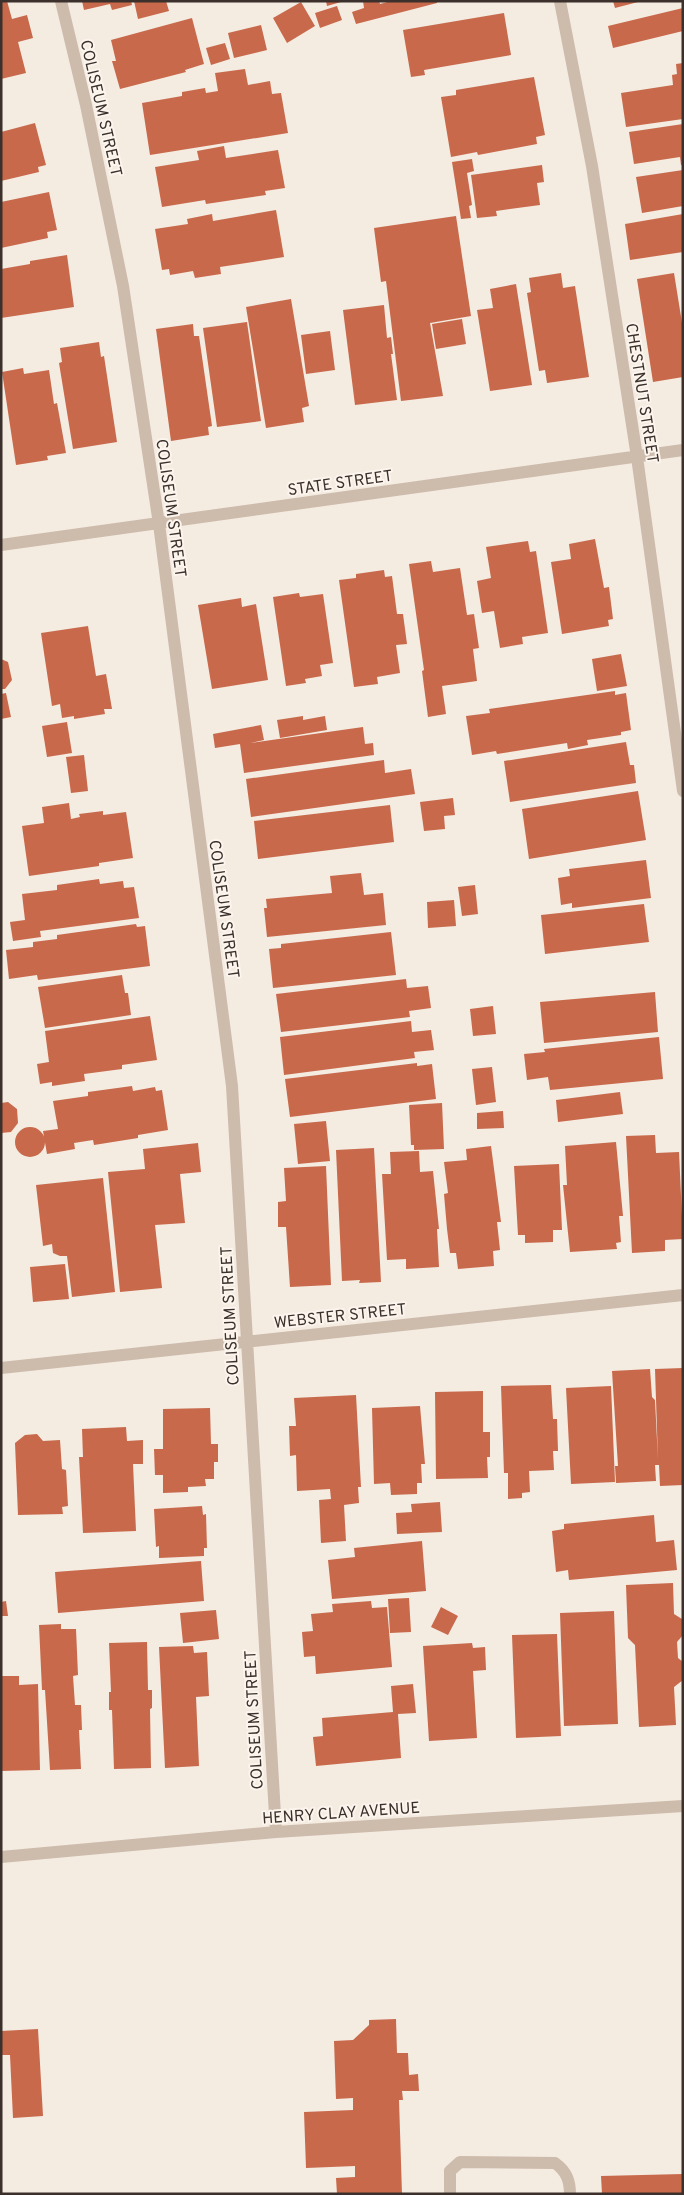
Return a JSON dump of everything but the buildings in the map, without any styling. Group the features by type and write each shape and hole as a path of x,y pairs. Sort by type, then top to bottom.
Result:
{"street":[{"name":"COLISEUM STREET","path":"61,1 86,105 123,286 159,524 232,1086 276,1832"},
{"name":"CHESTNUT STREET","path":"560,1 592,166 637,457 683,791"},
{"name":"STATE STREET","path":"1,545 683,450"},
{"name":"WEBSTER STREET","path":"1,1368 683,1295"},
{"name":"HENRY CLAY AVENUE","path":"1,1857 276,1832 683,1806"},
{"path":"450,2194 450,2171 460,2162 555,2162 564,2170 570,2184 570,2194"}]}
